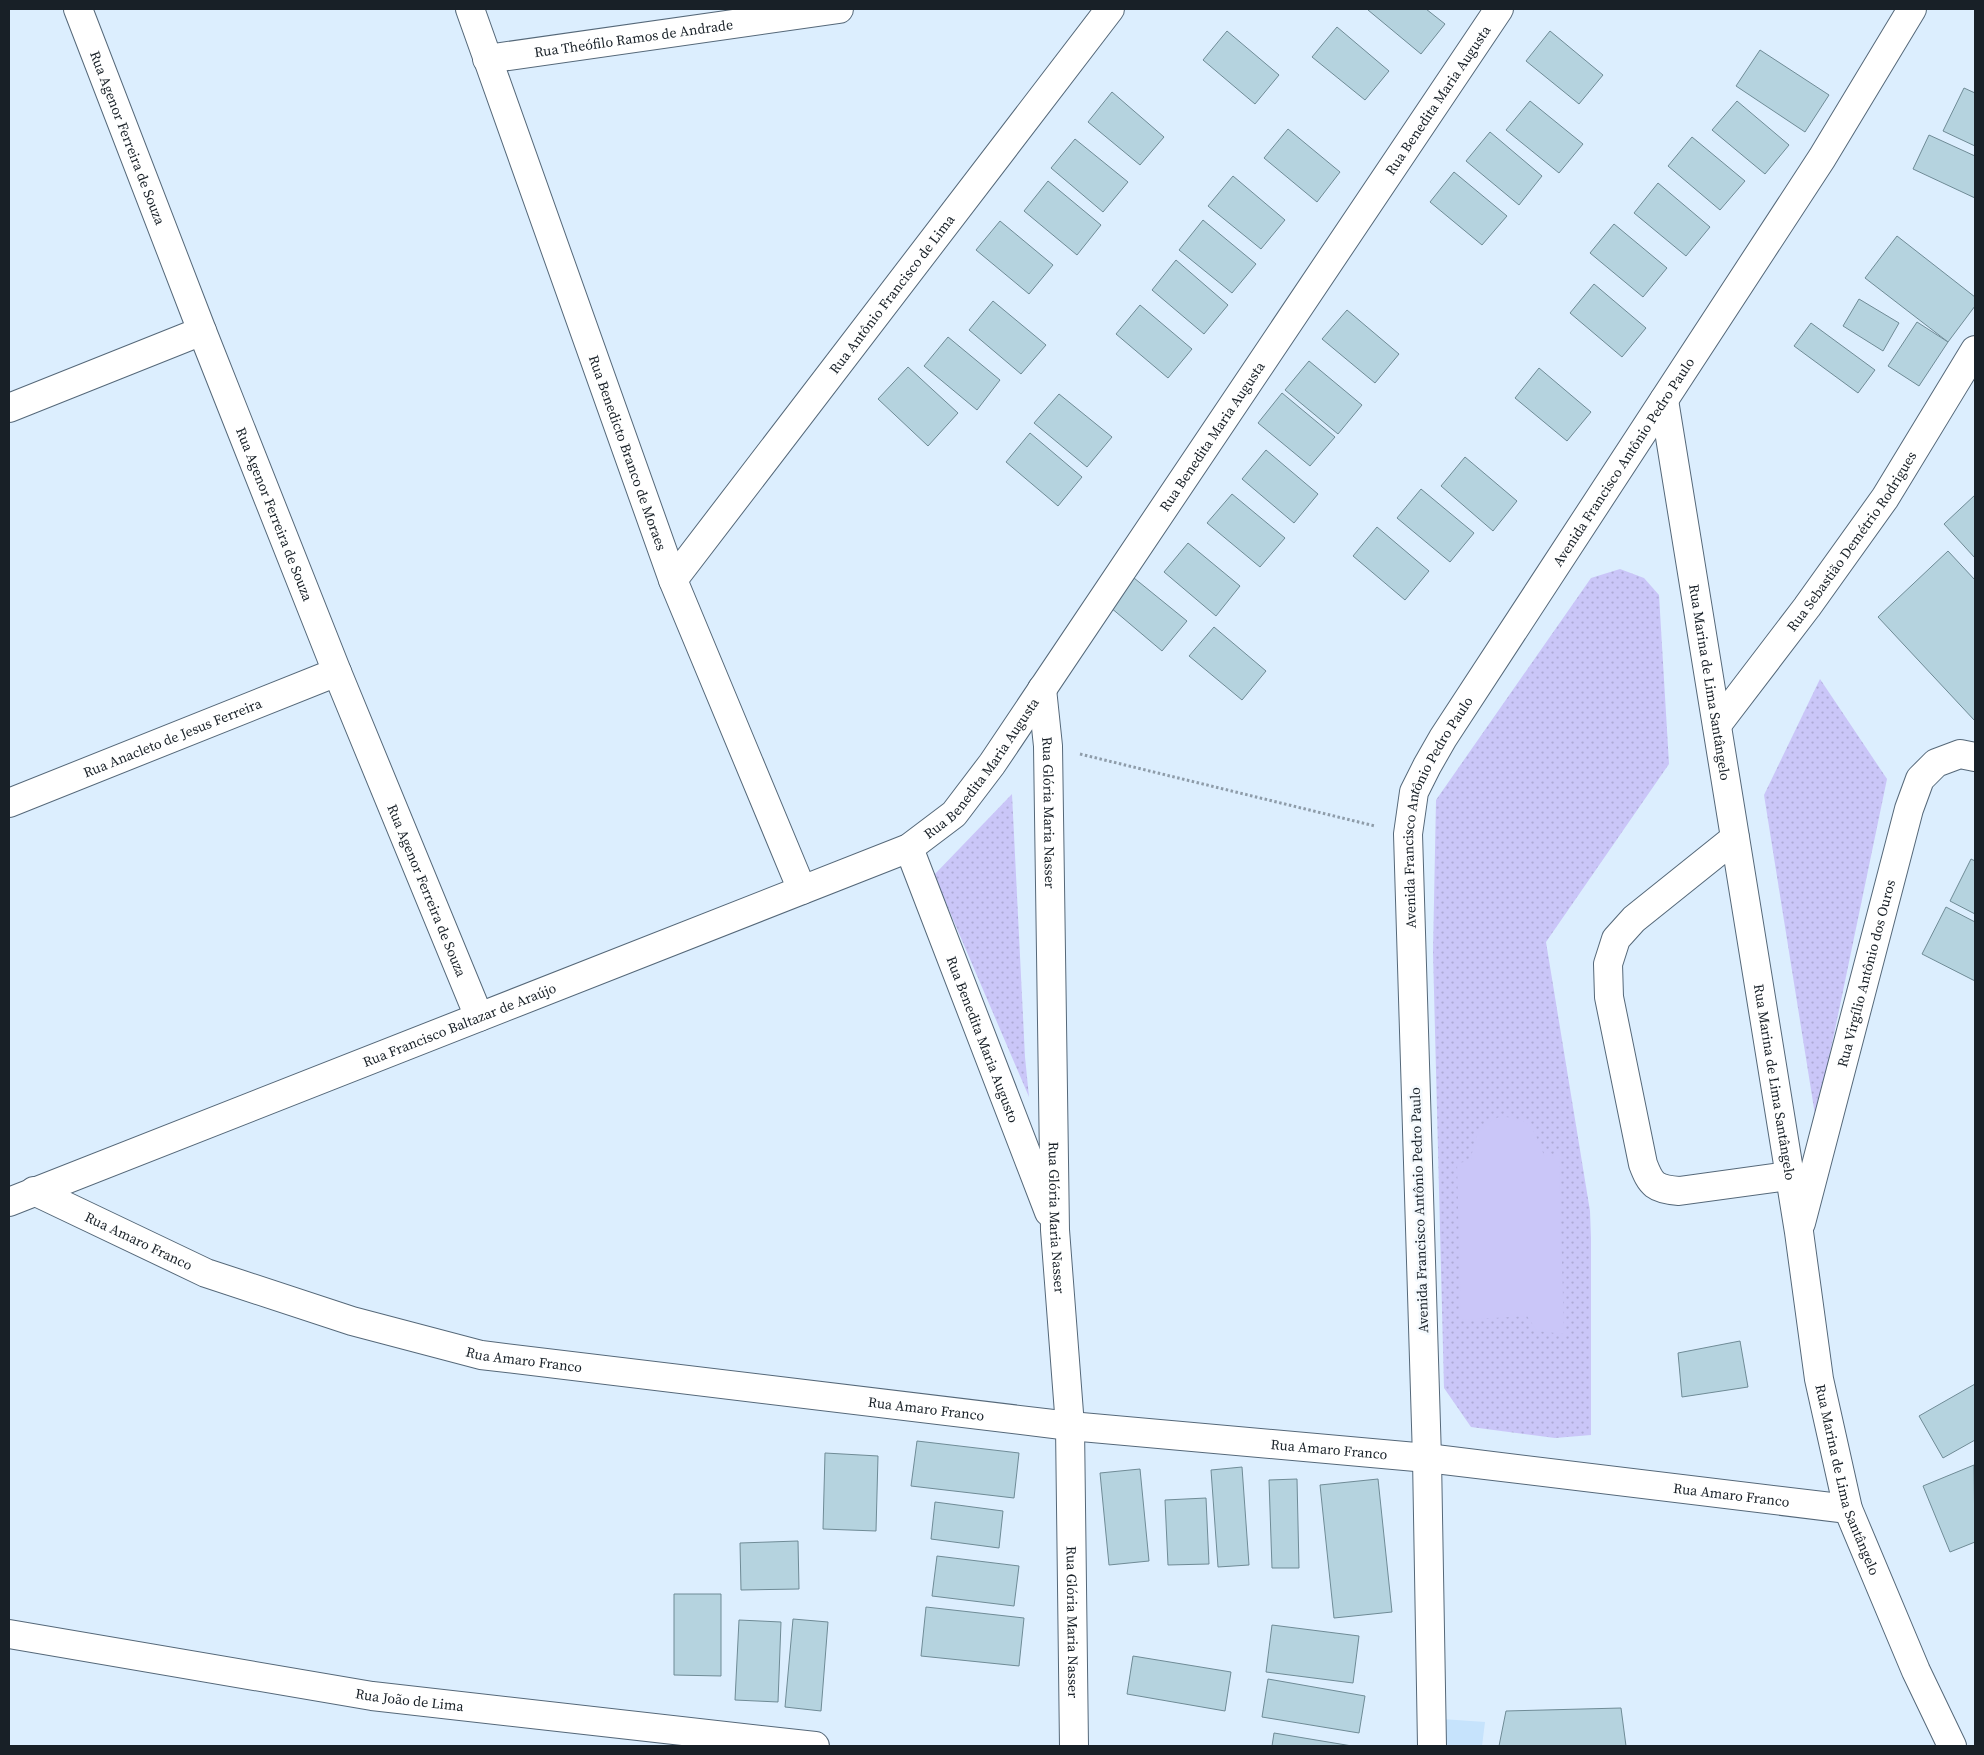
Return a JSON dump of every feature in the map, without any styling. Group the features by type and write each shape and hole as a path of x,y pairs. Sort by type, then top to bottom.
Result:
{"street":[{"name":"Rua Agenor Ferreira de Souza","path":"78,9 202,331 337,672 479,1017"},
{"name":"Rua Benedicto Branco de Moraes","path":"470,9 673,580 802,890"},
{"name":"Rua Theófilo Ramos de Andrade","path":"487,59 839,9"},
{"name":"Rua Antônio Francisco de Lima","path":"673,580 1110,9"},
{"name":"Rua Benedita Maria Augusta","path":"909,848 954,814 992,764 1499,9"},
{"name":"Avenida Francisco Antônio Pedro Paulo","path":"1432,1746 1427,1458 1408,834 1414,792 1431,759 1822,158 1912,9"},
{"path":"9,408 202,331"},
{"name":"Rua Sebastião Demétrio Rodrigues","path":"1717,725 1807,607 1885,498 1975,350"},
{"name":"Rua Marina de Lima Santângelo","path":"1664,400 1799,1232 1819,1380 1848,1509 1916,1671 1952,1746"},
{"name":"Rua Anacleto de Jesus Ferreira","path":"9,803 337,672"},
{"name":"Rua Glória Maria Nasser","path":"1042,688 1048,746 1055,1230 1070,1426 1074,1746"},
{"name":"Rua Virgílio Antônio dos Ouros","path":"1799,1232 1909,809 1920,779 1936,763 1960,754 1975,757"},
{"path":"1735,838 1634,919 1616,939 1608,964 1610,997 1642,1164 1649,1180 1660,1189 1679,1191 1789,1176"},
{"name":"Rua Francisco Baltazar de Araújo","path":"9,1202 909,848"},
{"name":"Rua Benedita Maria Augusto","path":"909,848 1055,1230"},
{"name":"Rua Amaro Franco","path":"34,1191 206,1273 352,1322 481,1355 1070,1426 1427,1458 1848,1509"},
{"name":"Rua João de Lima","path":"9,1634 372,1696 815,1746"}],"path":[{"path":"1048,746 1408,834"}],"shaded area":[{"path":"1620,569 1644,578 1659,595 1669,764 1546,942 1590,1211 1591,1238 1591,1435 1555,1438 1471,1427 1444,1388 1433,952 1436,800 1591,578"},
{"path":"1820,679 1887,779 1816,1121 1764,795"},
{"path":"1012,794 1025,1057 1029,1097 934,875"},
{"path":"1499,1117 1518,1119 1524,1122 1533,1131 1544,1155 1559,1156 1564,1334 1537,1331 1527,1316 1461,1320 1457,1163 1471,1161 1475,1140 1481,1129"},
{"path":"1442,1719 1485,1722 1482,1746 1447,1746"}],"building":[{"path":"1369,9 1426,9 1445,24 1421,54"},
{"path":"1337,27 1389,71 1365,100 1312,57"},
{"path":"1227,31 1279,75 1255,104 1203,60"},
{"path":"1550,31 1603,75 1579,104 1526,61"},
{"path":"1760,50 1829,95 1805,132 1736,86"},
{"path":"1964,88 1975,93 1975,146 1943,131"},
{"path":"1112,92 1164,137 1140,165 1088,122"},
{"path":"1530,101 1583,144 1559,173 1506,130"},
{"path":"1737,101 1789,145 1765,174 1712,130"},
{"path":"1288,129 1340,172 1317,202 1264,158"},
{"path":"1490,132 1542,176 1519,205 1466,161"},
{"path":"1929,135 1975,156 1975,198 1913,169"},
{"path":"1692,137 1745,181 1720,210 1668,166"},
{"path":"1075,139 1128,182 1103,212 1051,168"},
{"path":"1454,172 1507,216 1482,245 1430,202"},
{"path":"1233,176 1285,220 1261,249 1208,206"},
{"path":"1048,181 1101,225 1077,255 1024,211"},
{"path":"1658,183 1710,227 1686,256 1634,213"},
{"path":"1203,220 1256,264 1232,293 1179,250"},
{"path":"1000,221 1053,265 1029,294 976,250"},
{"path":"1614,224 1667,268 1643,297 1590,253"},
{"path":"1897,236 1975,297 1975,306 1948,342 1865,278"},
{"path":"1176,260 1228,305 1204,334 1152,290"},
{"path":"1594,284 1646,328 1622,357 1570,313"},
{"path":"1859,299 1899,323 1883,351 1843,326"},
{"path":"993,301 1046,345 1021,374 969,330"},
{"path":"1140,305 1192,349 1168,378 1116,334"},
{"path":"1347,310 1399,354 1375,383 1322,339"},
{"path":"1917,322 1948,342 1919,386 1888,366"},
{"path":"1811,323 1875,370 1858,393 1794,346"},
{"path":"948,337 1000,380 977,410 924,366"},
{"path":"1309,361 1362,405 1338,434 1285,390"},
{"path":"908,367 958,413 928,446 878,399"},
{"path":"1539,368 1591,412 1567,441 1515,398"},
{"path":"1282,393 1335,437 1310,466 1258,423"},
{"path":"1059,394 1112,437 1087,467 1034,423"},
{"path":"1030,433 1082,477 1058,506 1006,462"},
{"path":"1266,450 1318,494 1294,523 1242,479"},
{"path":"1465,457 1517,501 1493,531 1441,486"},
{"path":"1421,489 1474,533 1450,562 1397,518"},
{"path":"1232,494 1285,538 1260,567 1207,523"},
{"path":"1975,495 1975,558 1944,524"},
{"path":"1377,527 1429,571 1405,600 1353,556"},
{"path":"1188,543 1240,586 1216,616 1164,572"},
{"path":"1948,551 1975,580 1975,721 1878,617"},
{"path":"1134,578 1187,621 1162,651 1110,607"},
{"path":"1214,627 1266,671 1242,700 1189,656"},
{"path":"1971,859 1975,861 1975,914 1950,901"},
{"path":"1946,907 1975,922 1975,981 1922,954"},
{"path":"1740,1341 1748,1387 1682,1397 1678,1353"},
{"path":"1975,1384 1975,1440 1943,1458 1919,1416"},
{"path":"917,1441 1019,1453 1014,1498 911,1486"},
{"path":"825,1453 878,1456 876,1531 823,1529"},
{"path":"1974,1465 1975,1542 1950,1552 1923,1486"},
{"path":"1242,1467 1249,1565 1218,1567 1211,1470"},
{"path":"1140,1469 1149,1561 1109,1565 1100,1473"},
{"path":"1297,1479 1299,1568 1272,1568 1269,1480"},
{"path":"1378,1479 1392,1612 1334,1618 1320,1485"},
{"path":"1206,1498 1209,1564 1168,1565 1165,1500"},
{"path":"935,1502 1003,1511 999,1548 931,1539"},
{"path":"798,1541 799,1589 741,1590 740,1543"},
{"path":"937,1556 1019,1566 1014,1606 932,1596"},
{"path":"674,1594 721,1594 721,1676 674,1675"},
{"path":"926,1607 1024,1618 1019,1666 921,1656"},
{"path":"793,1619 828,1622 821,1711 785,1707"},
{"path":"739,1620 781,1622 778,1702 735,1700"},
{"path":"1272,1625 1359,1636 1353,1683 1266,1672"},
{"path":"1133,1656 1231,1672 1225,1711 1127,1694"},
{"path":"1268,1679 1365,1696 1359,1733 1262,1717"},
{"path":"1621,1708 1626,1746 1499,1746 1506,1711"},
{"path":"1274,1733 1352,1746 1272,1746"}]}
